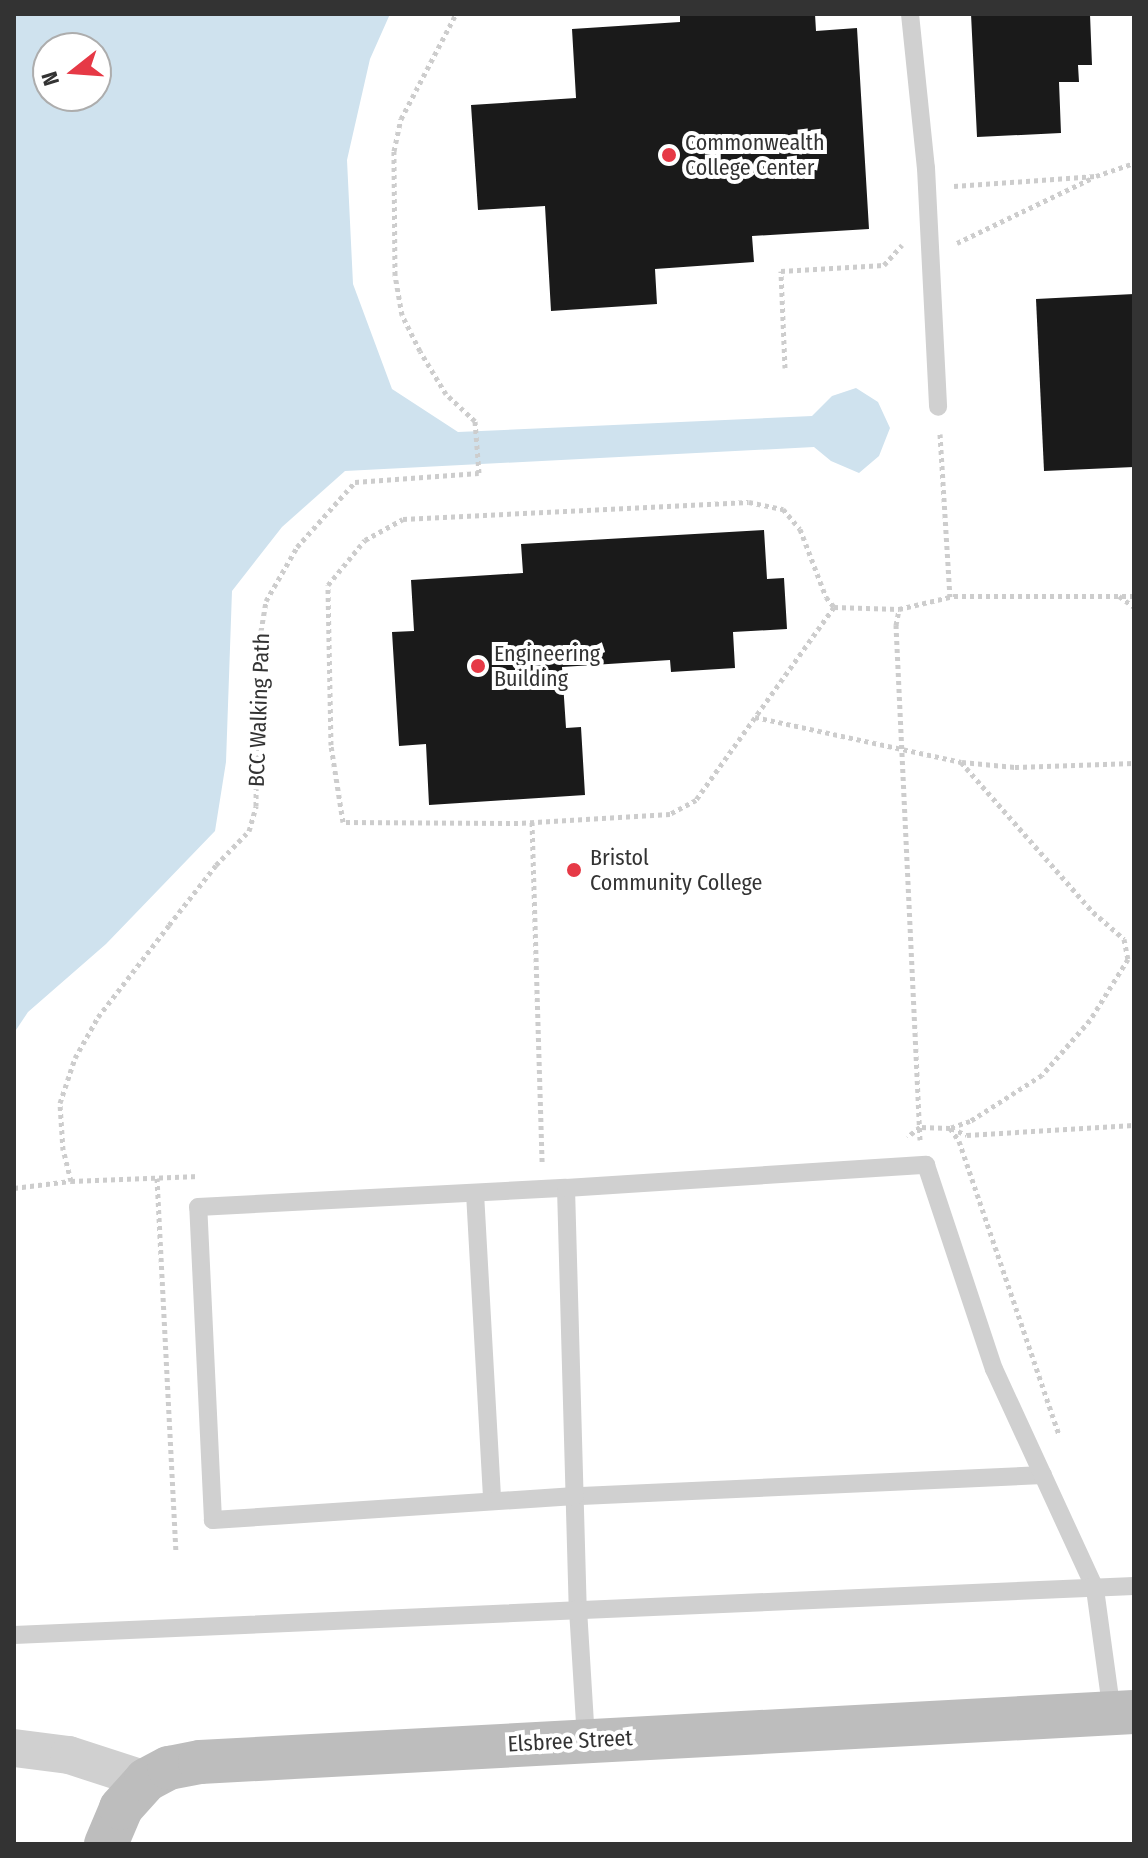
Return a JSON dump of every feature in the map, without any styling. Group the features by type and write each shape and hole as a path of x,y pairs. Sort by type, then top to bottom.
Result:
{"street":[{"name":"Elsbree Street","path":"146,1780 169,1768 212,1761 1123,1713"},
{"path":"14,1748 69,1755 146,1780 121,1808 106,1844"}],"lane":[{"path":"910,14 926,187 938,407"},
{"path":"1043,1475 575,1496 213,1520 198,1207 926,1165 994,1369 1043,1475 1095,1589 1123,1713"},
{"path":"566,1188 578,1609 586,1741"},
{"path":"475,1193 492,1501"},
{"path":"14,1635 1134,1586"}],"path":[{"name":"BCC Walking Path","path":"14,1188 71,1181 63,1150 60,1103 75,1058 98,1017 216,865 249,831 256,806 257,655 266,601 297,547 355,482 479,473 475,421 446,394 420,351 402,315 395,275 394,151 401,119 456,14"},
{"path":"930,255 1096,176 1134,163"},
{"path":"785,368 781,271 884,265 903,245 926,187 1012,184 1096,176"},
{"path":"938,407 950,597"},
{"path":"834,607 696,800 670,814 532,822 343,822 331,745 328,585 365,540 403,519 749,502 783,509 800,529 826,597 834,607 899,609 950,597 1134,596"},
{"path":"1119,596 1134,607"},
{"path":"899,609 896,625 921,1165"},
{"path":"755,717 961,762 1015,767 1134,763"},
{"path":"950,1128 970,1121 1042,1075 1090,1020 1131,954 1124,939 1093,912 961,762"},
{"path":"532,822 542,1163"},
{"path":"920,1127 950,1128 967,1135 1134,1125"},
{"path":"950,1128 959,1141 1060,1439"},
{"path":"157,1178 176,1551"}],"water":[{"path":"14,14 390,14 370,59 347,160 353,284 392,389 458,432 812,416 832,396 856,388 878,402 890,428 879,456 859,473 831,461 814,447 345,471 282,527 232,591 226,762 215,831 106,944 28,1012 14,1033"}],"building":[{"name":"Commonwealth College Center","path":"680,14 815,14 816,31 857,28 869,229 752,236 754,262 655,269 657,304 551,311 545,206 478,210 471,105 576,98 572,29 680,22"},
{"path":"971,14 1090,14 1092,65 1078,65 1079,82 1059,82 1061,133 977,137"},
{"path":"1134,294 1134,467 1044,471 1036,299"},
{"name":"Engineering Building","path":"764,530 767,579 784,578 787,629 733,632 735,668 671,672 670,660 562,667 566,728 581,727 585,795 429,805 426,744 399,746 392,632 414,631 411,580 523,573 521,544"}],"place":[{"name":"Commonwealth College Center","path":"669,155"},
{"name":"Engineering Building","path":"478,666"},
{"name":"Bristol Community College","path":"574,870"}]}
